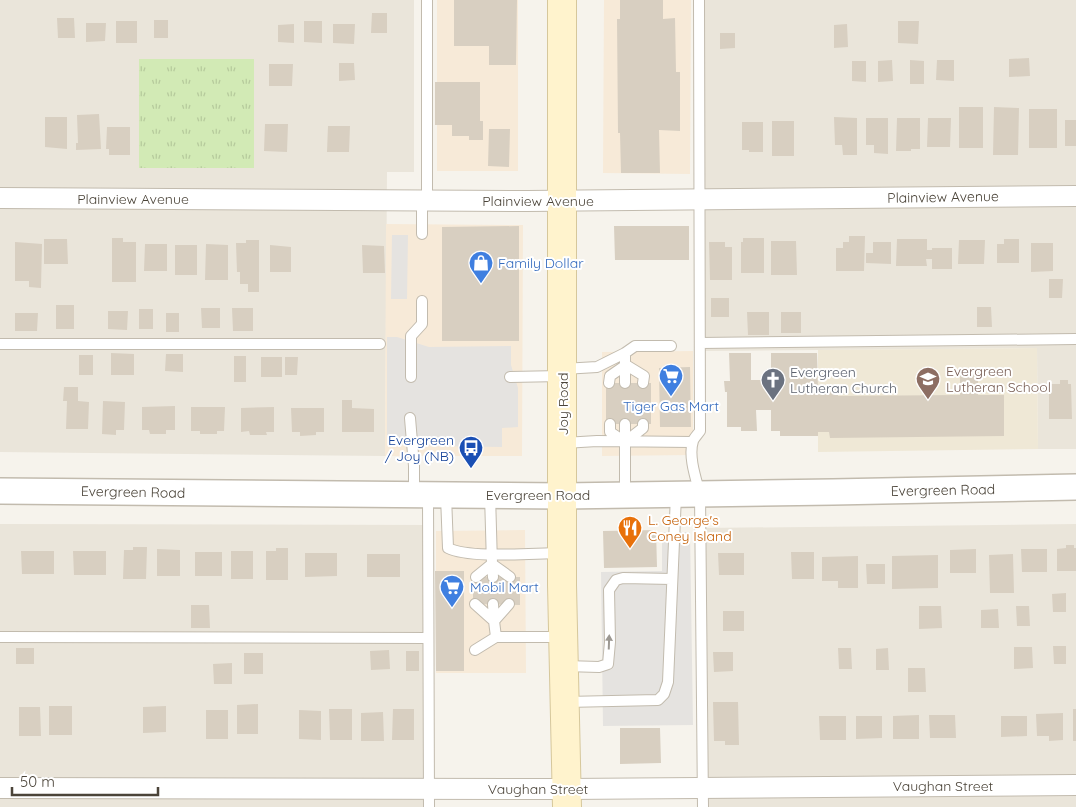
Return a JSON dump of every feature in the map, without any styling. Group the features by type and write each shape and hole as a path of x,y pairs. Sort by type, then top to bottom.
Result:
{"main road":[{"name":"Joy Road","path":"562,0 562,553 567,798"}],"street":[{"name":"Plainview Avenue","path":"0,198 562,201 1076,196"},
{"name":"Evergreen Road","path":"0,491 563,496 1076,486"},
{"name":"Vaughan Street","path":"0,788 429,798 703,798 1076,786"}],"lane":[{"path":"422,234 425,201 427,0"},
{"path":"565,702 658,700 664,694 668,682 672,579 693,467 692,442 700,431 699,0"},
{"path":"411,377 411,336 422,324 422,301"},
{"path":"700,343 1076,339"},
{"path":"0,344 380,344"},
{"path":"510,377 562,373 597,367 635,346 671,346"},
{"path":"625,352 625,383"},
{"path":"610,383 610,376 626,365"},
{"path":"626,365 644,376 643,383"},
{"path":"410,418 414,466 429,495 448,548 457,553 492,559 562,553"},
{"path":"610,424 610,432 625,442"},
{"path":"625,424 625,495"},
{"path":"625,442 643,428 643,424"},
{"path":"563,443 597,441 692,442"},
{"path":"688,494 703,798"},
{"path":"429,495 429,798"},
{"path":"490,495 493,577"},
{"path":"476,577 492,559"},
{"path":"492,559 510,578"},
{"path":"564,666 599,667 608,664 610,642 609,590 616,580 623,578 672,579"},
{"path":"475,604 494,621"},
{"path":"493,604 496,637"},
{"path":"494,621 509,604"},
{"path":"0,637 428,638"},
{"path":"475,650 496,637 564,637"}],"shaded area":[{"path":"0,0 414,0 414,172 387,172 385,456 0,452"},
{"path":"437,0 518,0 518,171 437,171"},
{"path":"604,0 691,0 690,174 603,173"},
{"path":"701,0 1076,0 1076,449 1038,449 1037,348 705,351"},
{"path":"386,224 523,225 522,456 385,456"},
{"path":"392,235 408,235 407,299 391,299"},
{"path":"387,337 397,337 429,347 511,346 511,365 518,388 518,427 502,428 502,447 431,446 401,438 387,438"},
{"name":"Evergreen Lutheran School","path":"1037,348 1038,449 818,452 818,350"},
{"path":"693,351 693,455 602,456 602,352"},
{"path":"0,524 429,525 429,807 0,807"},
{"path":"1076,524 1076,807 708,807 705,528"},
{"path":"525,530 526,673 436,673 436,531"},
{"path":"662,532 690,532 693,725 603,726 601,572 662,571"}],"green space":[{"path":"139,59 254,59 254,168 139,168"}],"building":[{"path":"454,0 517,0 516,65 489,65 489,46 454,46"},
{"path":"620,0 663,0 663,19 675,18 676,72 680,72 680,131 659,130 660,173 621,173 620,133 618,133 617,19 620,19"},
{"path":"372,13 387,13 387,33 371,33"},
{"path":"57,18 74,18 75,38 58,38"},
{"path":"154,20 168,20 168,38 154,38"},
{"path":"116,21 137,21 137,43 116,43"},
{"path":"304,21 322,21 322,43 304,42"},
{"path":"898,21 919,21 918,44 898,43"},
{"path":"86,23 106,23 105,41 86,42"},
{"path":"294,24 294,43 278,42 278,25"},
{"path":"333,24 355,24 354,44 333,43"},
{"path":"847,24 848,47 834,48 834,25"},
{"path":"720,33 735,33 735,48 720,49"},
{"path":"1029,58 1030,76 1009,77 1009,59"},
{"path":"892,60 893,81 878,82 878,61"},
{"path":"910,60 924,61 924,84 910,84"},
{"path":"937,60 954,60 954,81 936,80"},
{"path":"852,61 866,61 866,82 852,81"},
{"path":"339,63 354,63 355,80 339,81"},
{"path":"269,64 293,64 292,86 269,86"},
{"path":"435,82 480,82 480,121 483,121 483,140 469,140 469,136 452,136 452,125 435,125"},
{"path":"959,107 983,107 983,148 959,148"},
{"path":"994,107 1019,108 1018,155 993,155"},
{"path":"1029,109 1057,109 1057,148 1029,148"},
{"path":"99,114 101,149 76,150 76,143 78,143 77,115"},
{"path":"45,117 67,117 67,149 45,147"},
{"path":"834,117 857,118 857,155 843,155 842,145 835,145"},
{"path":"866,118 888,118 888,154 874,153 874,145 866,145"},
{"path":"897,118 920,118 920,149 896,151"},
{"path":"928,118 951,118 950,147 927,147"},
{"path":"1065,120 1076,120 1076,146 1065,146"},
{"path":"772,121 794,121 794,156 772,156"},
{"path":"742,122 763,122 763,152 742,150"},
{"path":"265,124 288,124 287,152 264,151"},
{"path":"328,126 350,126 349,152 327,152"},
{"path":"107,127 130,127 130,155 109,155 109,149 106,149"},
{"path":"489,129 510,129 509,167 488,166"},
{"name":"Family Dollar","path":"519,226 519,341 442,341 442,227"},
{"path":"614,226 689,226 689,260 615,260"},
{"path":"849,236 865,236 864,271 836,271 836,248 843,248 843,242 849,242"},
{"path":"112,238 123,238 123,242 136,242 136,282 112,282"},
{"path":"743,238 764,238 764,273 741,273 741,242 743,242"},
{"path":"44,239 67,239 68,264 44,264"},
{"path":"897,239 927,239 927,250 932,250 932,248 952,248 952,269 932,269 932,259 926,259 927,266 896,266"},
{"path":"1004,239 1019,239 1019,263 997,263 997,244 1004,244"},
{"path":"246,240 259,240 259,292 248,292 248,284 240,284 240,272 237,272 236,243 246,243"},
{"path":"959,240 985,240 984,264 958,264"},
{"path":"771,241 796,241 797,275 771,275"},
{"path":"15,242 42,244 41,288 29,287 29,281 15,281"},
{"path":"709,242 725,242 725,247 732,247 732,280 710,280"},
{"path":"873,242 891,242 891,264 866,263 866,253 873,253"},
{"path":"1031,243 1053,243 1053,271 1031,272"},
{"path":"145,244 167,244 167,271 144,271"},
{"path":"206,244 228,245 228,280 205,280"},
{"path":"175,245 197,245 197,275 175,275"},
{"path":"270,245 291,247 291,272 270,272"},
{"path":"362,245 384,246 385,273 363,273"},
{"path":"1049,279 1063,279 1062,298 1049,298"},
{"path":"711,298 729,298 729,317 711,317"},
{"path":"56,305 74,305 74,329 56,329"},
{"path":"977,307 991,307 992,327 977,327"},
{"path":"201,308 220,308 220,328 202,328"},
{"path":"232,308 253,308 253,331 233,331"},
{"path":"139,309 153,309 153,329 139,329"},
{"path":"108,311 128,311 127,330 108,329"},
{"path":"747,312 769,312 769,335 748,335"},
{"path":"781,312 801,312 801,333 781,333"},
{"path":"15,313 38,313 37,331 15,331"},
{"path":"166,313 179,313 179,332 166,332"},
{"path":"111,353 134,354 134,375 111,375"},
{"path":"729,353 751,353 751,380 771,380 771,353 817,353 818,388 838,388 838,396 960,395 960,370 978,370 978,395 1004,395 1004,436 830,438 829,432 818,432 818,436 780,436 780,431 771,431 771,410 756,410 757,431 741,431 741,427 727,427 727,392 725,392 724,381 730,381"},
{"path":"166,354 183,354 183,372 165,371"},
{"path":"79,355 93,355 93,375 79,375"},
{"path":"234,356 246,356 246,382 234,382"},
{"path":"261,357 282,357 282,377 261,377"},
{"path":"285,357 298,357 297,375 285,375"},
{"path":"690,367 691,427 660,427 659,368"},
{"path":"1060,380 1068,380 1068,384 1071,384 1072,419 1049,419 1049,384 1060,384"},
{"path":"606,383 651,383 651,424 606,424"},
{"path":"64,387 78,387 78,401 89,402 88,429 66,429 67,401 63,401"},
{"path":"342,400 352,400 352,408 374,409 374,432 342,432"},
{"path":"103,401 125,402 124,430 116,430 116,435 102,434"},
{"path":"175,406 175,430 166,430 166,434 150,434 149,430 142,430 142,407"},
{"path":"191,407 225,407 224,431 217,431 217,434 200,434 200,431 191,431"},
{"path":"274,407 274,432 266,432 267,435 250,435 249,431 241,432 241,408"},
{"path":"291,408 324,408 324,432 316,432 316,435 300,436 300,432 292,432"},
{"name":"L. George's Coney Island","path":"656,530 657,567 604,568 603,531"},
{"path":"1066,545 1074,545 1074,548 1076,548 1076,571 1057,571 1057,549 1066,548"},
{"path":"133,547 147,547 146,579 123,579 124,550 133,550"},
{"path":"276,548 288,548 288,580 266,580 266,551 276,551"},
{"path":"157,549 180,550 180,576 157,576"},
{"path":"976,549 976,573 950,573 950,550"},
{"path":"1021,549 1047,549 1047,572 1022,572"},
{"path":"21,551 54,551 54,574 22,574"},
{"path":"73,551 106,551 106,575 74,575"},
{"path":"231,551 253,551 253,579 231,579"},
{"path":"195,552 222,552 222,576 195,576"},
{"path":"791,552 814,552 814,579 792,579"},
{"path":"305,553 337,553 337,576 305,577"},
{"path":"718,553 744,553 744,575 719,575"},
{"path":"367,554 400,554 400,577 367,577"},
{"path":"1013,554 1014,593 990,593 989,555"},
{"path":"938,555 938,588 892,589 892,556"},
{"path":"858,556 858,588 838,588 838,581 822,581 822,557"},
{"path":"866,564 885,564 885,584 867,584"},
{"path":"435,571 464,571 464,671 436,671"},
{"path":"473,577 520,577 520,605 473,604"},
{"path":"1066,593 1066,612 1053,612 1052,594"},
{"path":"191,605 209,605 210,628 191,628"},
{"path":"919,606 941,606 942,628 919,629"},
{"path":"1016,606 1029,606 1030,626 1017,626"},
{"path":"998,609 999,628 981,628 981,610"},
{"path":"723,611 744,611 744,631 723,631"},
{"path":"1053,646 1066,646 1066,664 1054,664"},
{"path":"1014,647 1032,647 1033,668 1014,669"},
{"path":"16,648 34,648 34,664 16,664"},
{"path":"838,648 851,648 852,669 839,669"},
{"path":"888,648 889,670 876,670 876,649"},
{"path":"389,650 390,669 371,670 370,651"},
{"path":"406,651 419,651 419,671 406,671"},
{"path":"713,652 733,652 733,671 714,672"},
{"path":"244,653 263,653 263,674 244,674"},
{"path":"232,663 232,684 214,684 213,664"},
{"path":"908,668 925,668 926,692 908,692"},
{"path":"713,702 738,702 739,745 725,745 725,741 714,741"},
{"path":"258,704 258,734 237,734 237,705"},
{"path":"49,706 72,706 72,735 49,735"},
{"path":"166,706 166,732 143,733 143,707"},
{"path":"19,707 40,707 41,736 19,736"},
{"path":"329,709 352,709 352,740 330,740"},
{"path":"393,709 414,709 414,740 392,740"},
{"path":"1073,709 1076,709 1076,741 1073,741"},
{"path":"206,710 228,710 228,739 206,739"},
{"path":"299,710 321,711 321,740 299,739"},
{"path":"383,712 384,741 361,741 361,713"},
{"path":"1063,713 1063,740 1049,741 1049,736 1037,736 1036,714"},
{"path":"919,715 919,739 893,739 893,716"},
{"path":"929,715 955,715 956,738 930,738"},
{"path":"819,716 846,716 846,740 820,740"},
{"path":"856,716 882,716 882,738 856,739"},
{"path":"1001,716 1027,716 1027,736 1001,737"},
{"path":"620,728 660,728 661,763 620,764"}],"place":[{"name":"Family Dollar","path":"481,284"},
{"name":"Tiger Gas Mart","path":"671,397"},
{"name":"Evergreen Lutheran School","path":"928,400"},
{"name":"Evergreen Lutheran Church","path":"773,401"},
{"name":"Evergreen / Joy (NB)","path":"471,469"},
{"name":"L. George's Coney Island","path":"630,549"},
{"name":"Mobil Mart","path":"452,608"}]}
